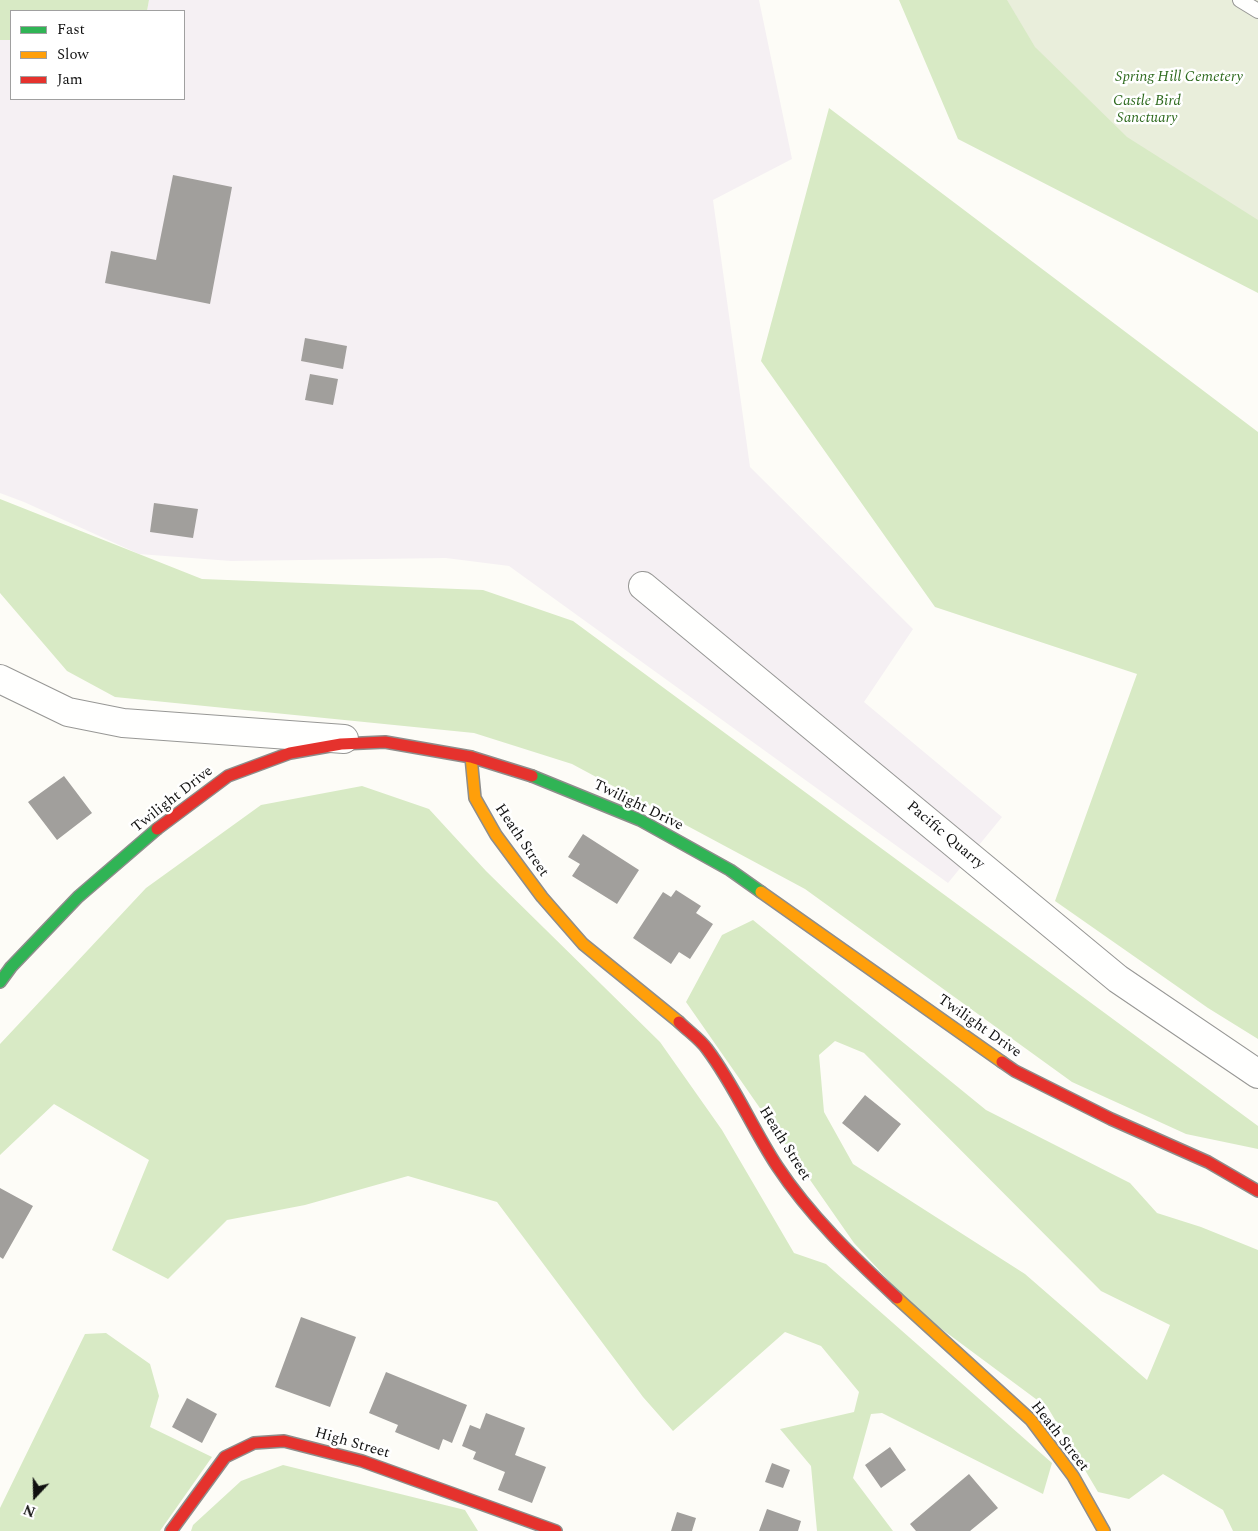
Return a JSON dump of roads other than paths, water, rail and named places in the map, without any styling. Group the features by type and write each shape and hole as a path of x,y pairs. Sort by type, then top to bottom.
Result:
{"street":[{"name":"Pacific Quarry","path":"642,586 1118,979 1258,1074"},
{"path":"0,679 68,712 123,723 385,742"},
{"name":"Twilight Drive","path":"4,973 78,897 163,824 228,776 290,753 341,744 385,742 471,757 540,778 640,820 730,870 1015,1071 1111,1119 1208,1162 1258,1191"},
{"name":"Heath Street","path":"471,757 476,798 496,835 542,898 583,944 667,1011 706,1047 739,1098 777,1166 804,1204 853,1258 1031,1420 1073,1476 1104,1531"},
{"name":"High Street","path":"171,1531 225,1457 254,1443 284,1441 362,1461 556,1531"}],"lane":[{"path":"1240,0 1258,11"}],"park label":[{"name":"Spring Hill Cemetery","path":"1179,78"},
{"name":"Castle Bird Sanctuary","path":"1147,110"}]}
